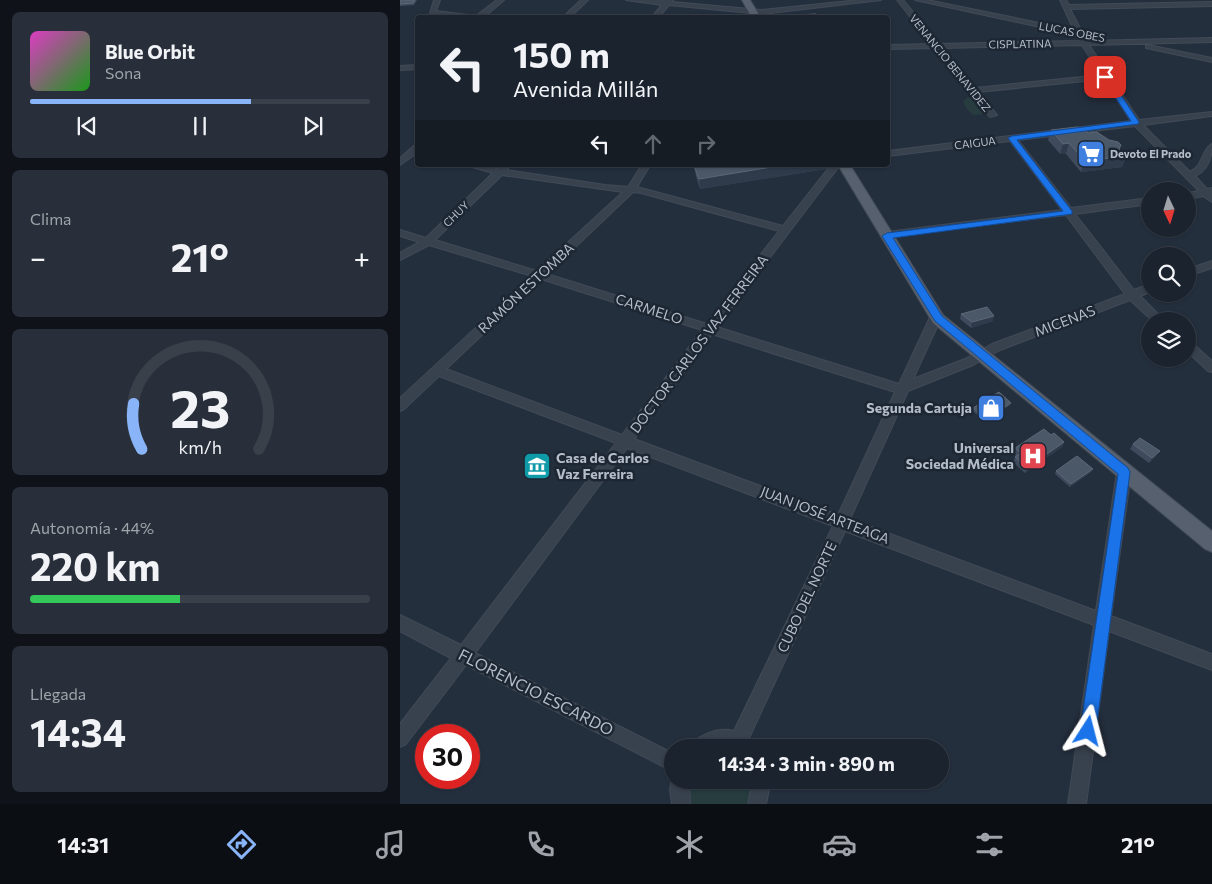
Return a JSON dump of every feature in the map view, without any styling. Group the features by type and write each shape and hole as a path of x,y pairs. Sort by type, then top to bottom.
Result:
{"main road":[{"path":"746,0 755,15"},
{"path":"845,167 936,316 981,355 1212,543"}],"street":[{"path":"436,0 432,12 460,15"},
{"path":"481,15 501,0"},
{"path":"568,15 585,0"},
{"path":"629,0 668,2 755,15 878,0"},
{"name":"VENANCIO BENAVIDEZ","path":"900,0 993,115"},
{"name":"LUCAS OBES","path":"918,0 1212,60"},
{"path":"1063,0 1078,33 1136,122 1188,176 1210,195"},
{"path":"657,15 668,2"},
{"name":"VENANCIO BENAVIDEZ","path":"908,10 935,2"},
{"path":"1067,7 1212,4"},
{"name":"CISPLATINA","path":"890,47 1212,40"},
{"path":"402,70 415,67"},
{"path":"973,90 1105,77"},
{"name":"CAIGUA","path":"890,153 1212,114"},
{"path":"1012,138 1132,295 1150,312"},
{"path":"1188,176 1201,170 1212,147"},
{"path":"400,148 415,150"},
{"path":"400,162 415,151"},
{"path":"479,167 605,188 646,191 785,230"},
{"name":"CHUY","path":"400,257 428,241 505,167"},
{"name":"RAMÓN ESTOMBA","path":"400,406 632,189 645,167"},
{"name":"DOCTOR CARLOS VAZ FERREIRA","path":"400,738 626,441 709,328 834,167"},
{"path":"1196,196 1210,195"},
{"path":"887,236 1141,202"},
{"name":"CARMELO","path":"400,233 539,274 901,389"},
{"path":"1196,270 1212,264"},
{"name":"MICENAS","path":"981,355 996,347 1141,292"},
{"name":"CUBO DEL NORTE","path":"745,739 901,389 936,316"},
{"path":"1196,353 1212,368"},
{"path":"901,389 981,355"},
{"name":"JUAN JOSÉ ARTEAGA","path":"438,371 1212,662"},
{"path":"1077,804 1124,472"},
{"name":"FLORENCIO ESCARDO","path":"400,623 664,758"},
{"path":"679,789 681,804"},
{"path":"757,804 760,789"}],"green space":[{"path":"971,95 986,114 973,115 966,108 963,101"},
{"path":"688,789 753,789 749,804 689,804"}],"building":[{"path":"400,0 415,0 413,3 400,4"},
{"path":"1083,128 1088,133 1097,132 1109,140 1118,142 1121,145 1119,149 1126,156 1085,161 1069,143 1063,144 1051,130"},
{"path":"695,167 772,167 699,179"},
{"path":"987,307 994,316 972,322 961,314"},
{"name":"Segunda Cartuja","path":"999,392 1011,403 986,419 973,408"},
{"name":"Universal Sociedad Médica","path":"1044,429 1051,435 1054,433 1064,442 1027,468 1015,457 1021,453 1015,448"},
{"path":"1140,438 1160,451 1152,458 1133,444"},
{"path":"1077,456 1093,469 1071,484 1056,471"}],"place":[{"name":"Devoto El Prado","path":"1091,154"},
{"name":"Segunda Cartuja","path":"991,408"},
{"name":"Universal Sociedad Médica","path":"1033,456"},
{"name":"Casa de Carlos Vaz Ferreira","path":"537,466"}],"route":[{"path":"1088,731 1124,472 938,318 887,236 1069,212 1012,138 1136,122 1105,77"}]}
